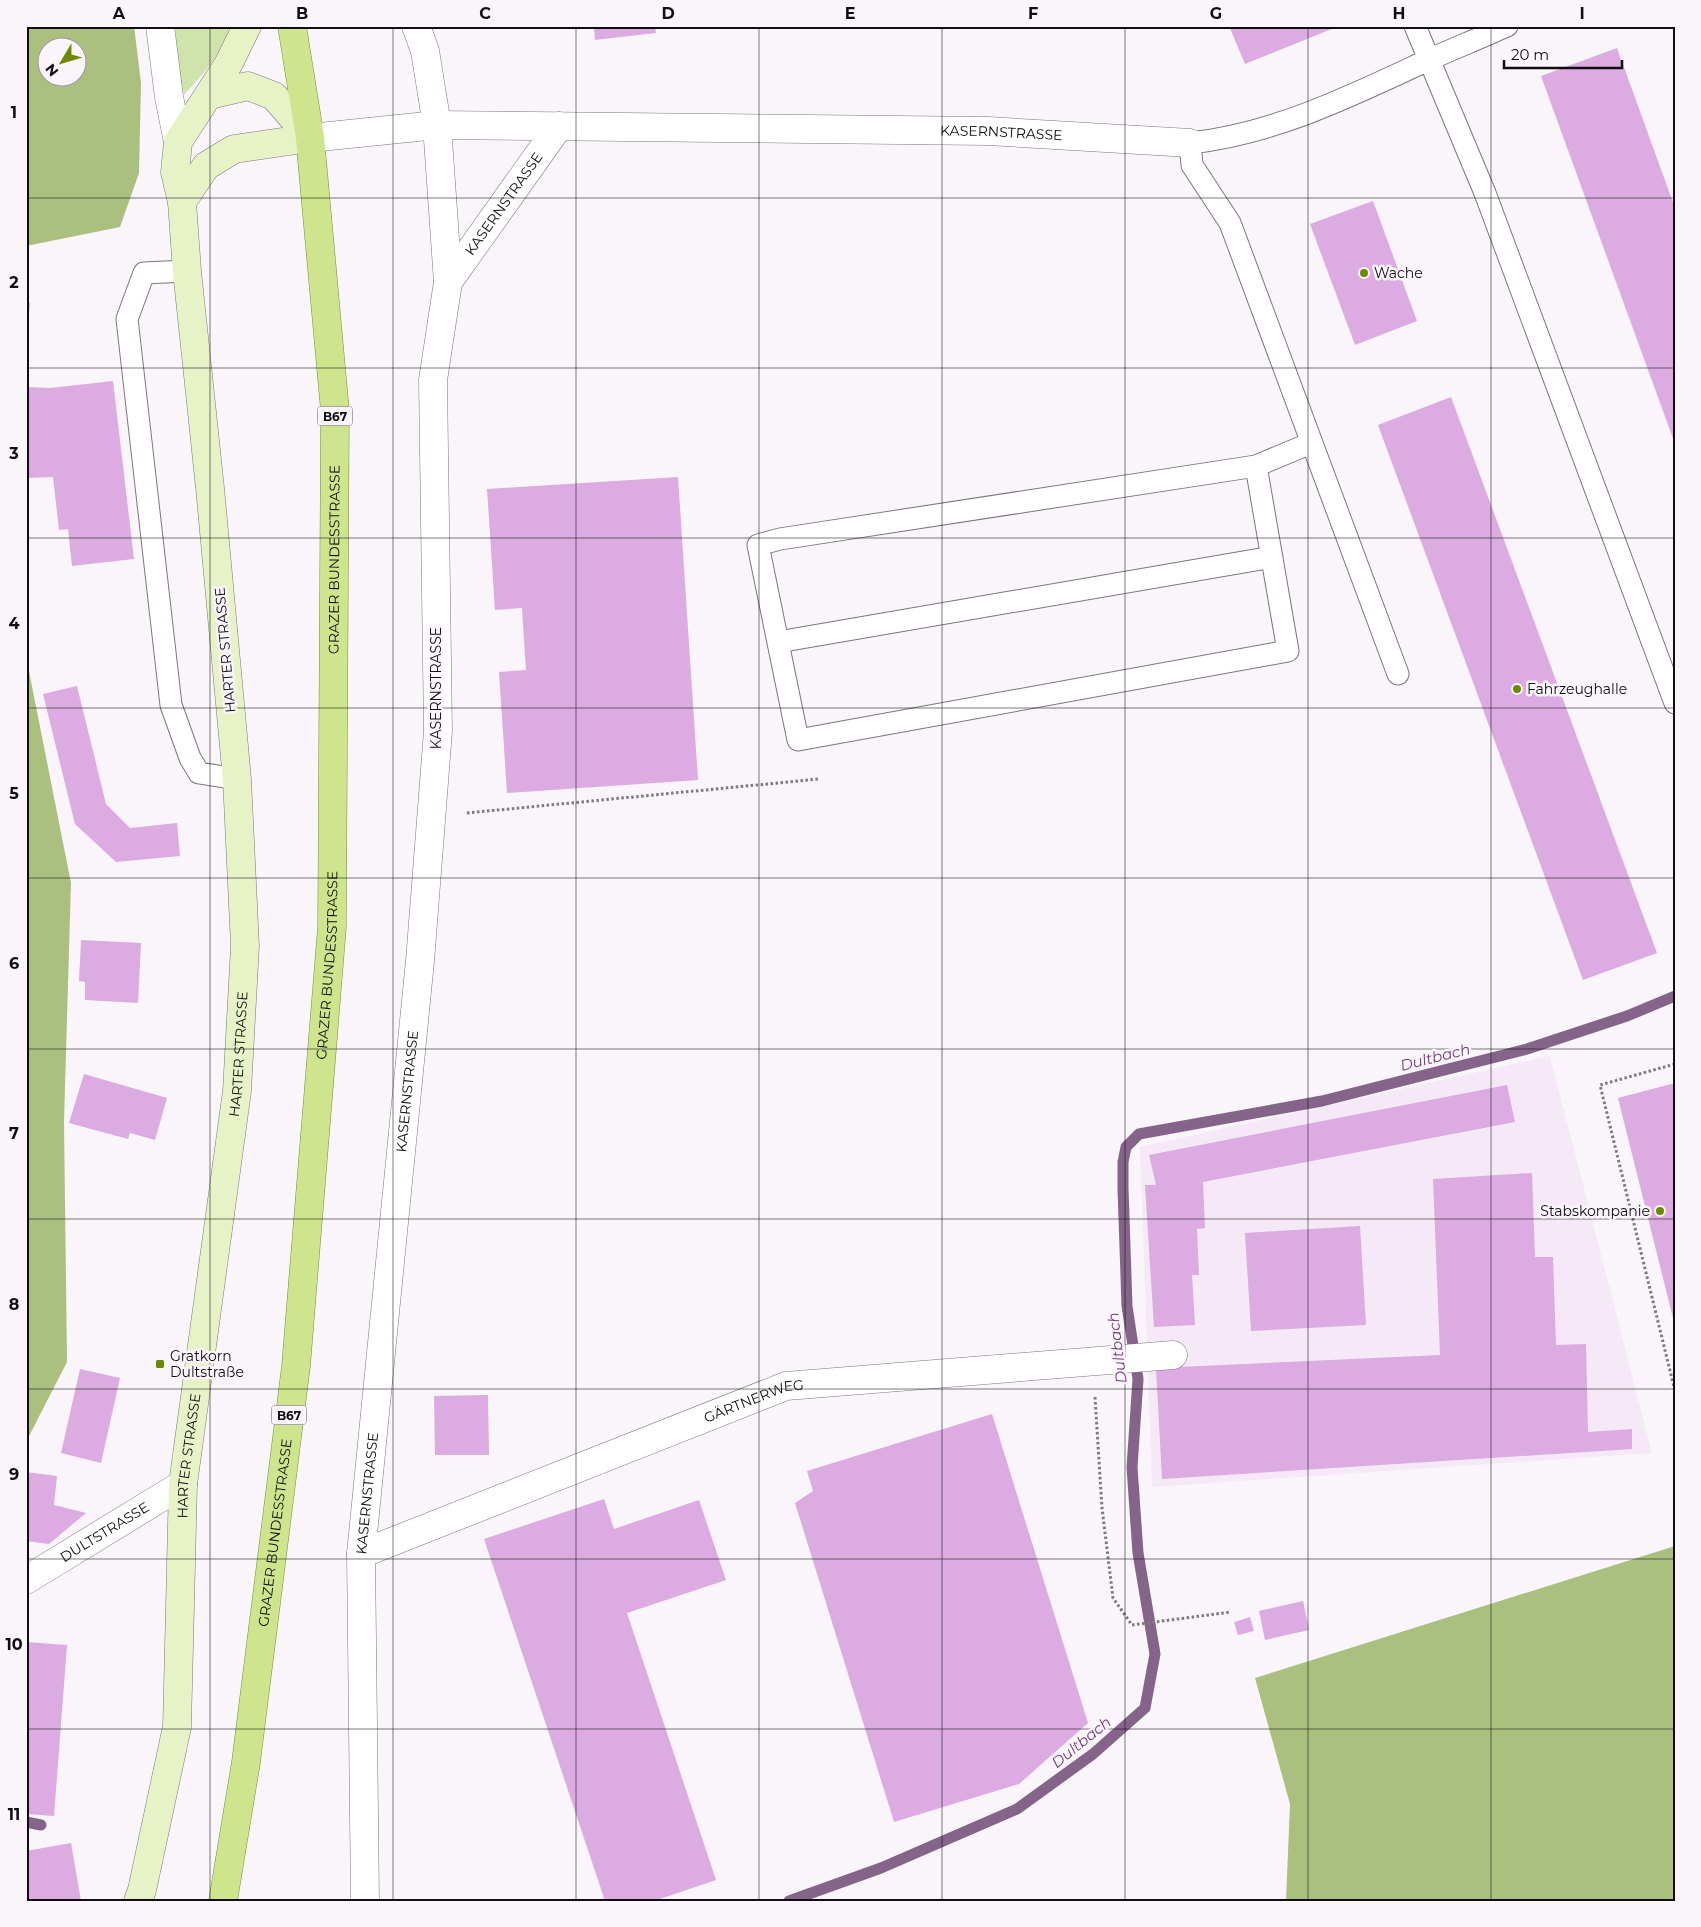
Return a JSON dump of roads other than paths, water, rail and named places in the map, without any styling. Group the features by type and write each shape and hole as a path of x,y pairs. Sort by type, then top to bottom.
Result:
{"main road":[{"name":"GRAZER BUNDESSTRASSE","path":"223,1901 246,1762 296,1366 332,927 335,411 310,138 292,26"}],"street":[{"name":"HARTER STRASSE","path":"138,1901 177,1727 183,1484 237,1091 245,946 237,779 210,488 187,271 182,202 175,172 178,142 169,98 160,26"},
{"path":"178,142 229,63 247,26"},
{"path":"416,26 425,51 437,124"},
{"path":"209,95 248,86 274,96 310,138"},
{"name":"KASERNSTRASSE","path":"365,1901 362,1554 420,962 438,731 433,380 448,282 437,124"},
{"name":"KASERNSTRASSE","path":"310,138 437,124 988,131 1190,143"},
{"name":"KASERNSTRASSE","path":"448,282 559,126"},
{"path":"182,202 206,166 234,149 310,138"},
{"name":"GÄRTNERWEG","path":"362,1554 786,1386 1151,1357"},
{"name":"DULTSTRASSE","path":"26,1580 183,1484"}],"lane":[{"path":"1415,26 1485,192 1675,703"},
{"name":"KASERNSTRASSE","path":"1190,143 1214,141 1260,129 1337,102 1507,26"},
{"path":"1190,143 1192,165 1230,223 1398,674"},
{"path":"187,271 144,273 128,319 171,705 190,758 199,773 237,779"},
{"path":"1256,466 1288,651 798,740 758,545 780,539 1256,466 1311,443"},
{"path":"778,642 1272,557"}],"waterway":[{"name":"Dultbach","path":"789,1901 881,1868 1017,1809 1093,1754 1145,1708 1155,1654 1138,1553 1132,1467 1138,1379 1127,1306 1123,1188 1123,1162 1126,1147 1139,1134 1322,1101 1527,1049 1627,1016 1675,996"},
{"name":"Dultbach","path":"26,1822 41,1825"}],"place":[{"name":"Wache","path":"1364,273"},
{"name":"Fahrzeughalle","path":"1517,689"},
{"name":"Stabskompanie","path":"1660,1211"},
{"name":"Gratkorn Dultstraße","path":"160,1364"}]}
